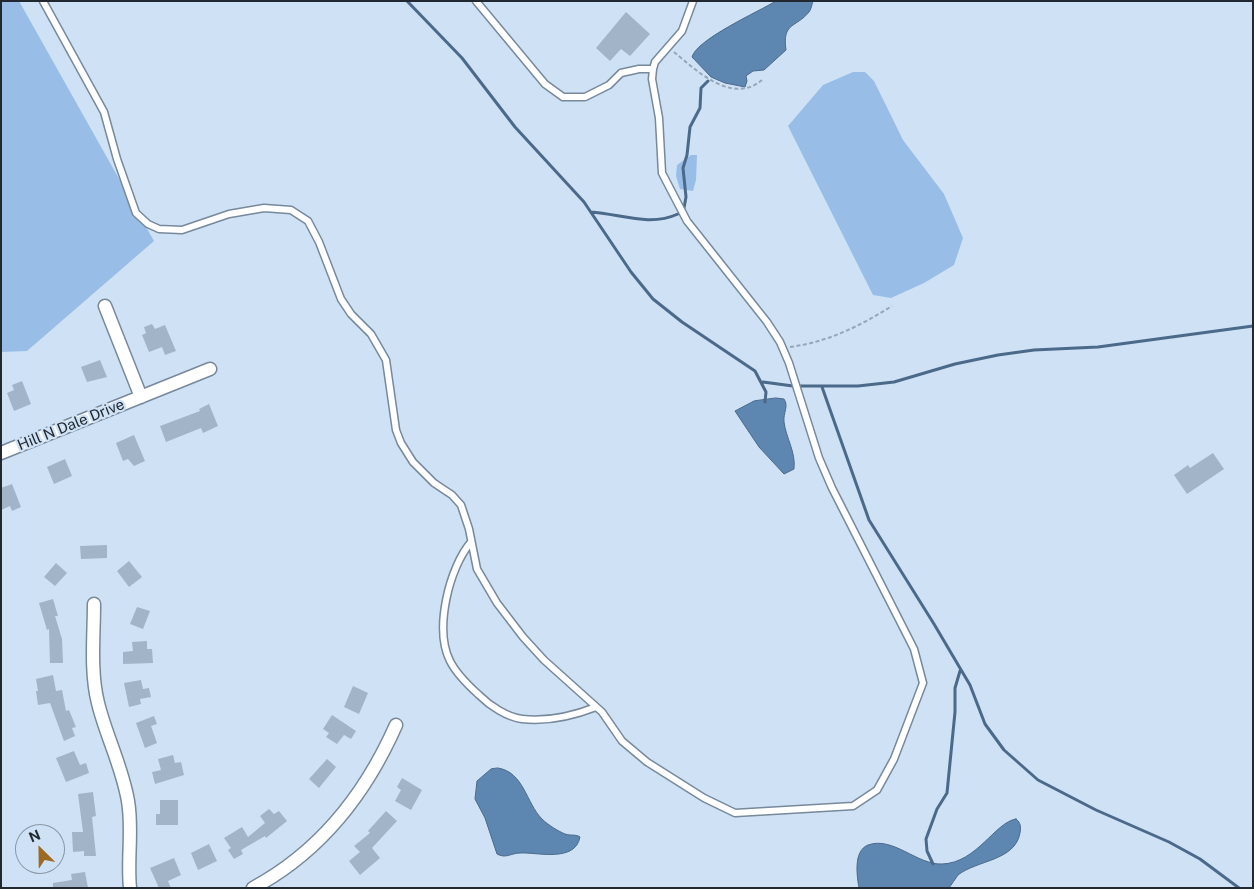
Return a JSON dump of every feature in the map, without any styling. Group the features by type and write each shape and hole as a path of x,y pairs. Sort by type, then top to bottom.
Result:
{"street":[{"path":"105,306 141,397"},
{"name":"Hill N Dale Drive","path":"1,453 210,369"},
{"path":"94,604 95,688 102,716 120,765 129,803 131,822 128,868 130,888"},
{"path":"253,888 295,861 322,837 340,817 374,771 396,725"}],"lane":[{"path":"43,1 104,112 117,159 136,213 148,224 159,229 182,230 229,214 264,208 291,210 308,221 319,242 341,299 351,314 371,334 386,360 396,430 401,443 413,462 461,505 469,529 476,569 513,623 544,660 596,707 622,740 647,762 704,798 735,813 853,806 877,790 894,759 923,683 916,658 899,618 829,481 783,348 767,322 687,221 662,173 657,100 652,79 653,69 655,62 685,25 693,1"},
{"path":"476,1 545,84 563,96 584,97 609,85 621,73 653,69"},
{"path":"471,542 464,550 448,591 443,617 444,635 450,660 470,686 491,706 520,719 550,720 578,714 596,707"}],"path":[{"path":"669,47 723,87 747,88 762,80"},
{"path":"783,348 810,344 838,335 892,306"}],"shaded area":[{"path":"1,1 19,1 154,241 27,351 1,352"},
{"path":"776,1 813,1 809,12 788,30 785,41 786,50 764,70 753,71 746,76 745,87 725,83 711,77 692,57 696,50 716,34"},
{"path":"853,72 865,72 874,81 903,140 944,194 963,238 954,265 924,283 891,298 873,295 788,126 823,85"},
{"path":"691,155 697,155 696,180 693,191 680,189 676,176 677,165"},
{"path":"776,398 784,399 785,402 784,422 794,463 794,469 784,474 759,447 735,411 754,401"},
{"path":"498,768 514,775 544,821 565,834 580,837 577,845 563,853 517,853 506,856 497,854 485,818 475,799 477,781 491,769"},
{"path":"1016,819 1020,825 1020,833 1017,842 1011,849 1003,855 958,875 949,888 859,888 858,858 863,848 868,845 877,843 887,844 933,863 954,862 975,850 1000,827"}],"building":[{"path":"626,12 650,34 630,56 621,49 610,61 596,48"},
{"path":"152,324 155,329 165,325 176,351 165,355 162,347 149,352 142,335 146,333 144,327"},
{"path":"100,360 107,377 87,382 81,367"},
{"path":"22,381 31,404 14,411 7,393 14,390 12,385"},
{"path":"209,404 218,426 203,433 201,428 166,442 160,426 200,411 199,409"},
{"path":"134,435 145,461 134,466 128,459 123,461 116,443"},
{"path":"1213,453 1224,469 1187,494 1174,475 1188,465 1190,468"},
{"path":"65,459 72,476 54,484 47,467"},
{"path":"12,484 21,507 12,511 10,506 1,510 1,488"},
{"path":"107,545 107,558 81,559 80,546"},
{"path":"129,561 142,577 129,587 117,571"},
{"path":"56,563 67,573 55,586 44,577"},
{"path":"53,599 58,616 55,616 62,639 63,663 50,663 49,629 47,630 39,603"},
{"path":"137,607 150,611 143,629 130,624"},
{"path":"147,641 147,649 152,649 153,663 123,664 123,652 133,651 132,642"},
{"path":"53,675 56,691 62,690 66,711 69,710 76,727 72,728 75,736 64,741 50,703 38,705 36,679"},
{"path":"141,680 143,689 149,688 151,697 140,699 141,704 129,707 124,683"},
{"path":"353,686 368,693 359,714 344,707"},
{"path":"332,715 356,731 351,739 344,735 337,744 326,737 329,733 323,729"},
{"path":"154,716 157,724 151,726 157,743 145,748 136,723"},
{"path":"74,751 80,765 86,763 89,773 66,782 56,758"},
{"path":"173,755 175,763 181,762 184,775 155,784 152,772 161,770 158,759"},
{"path":"327,759 336,767 319,788 309,779"},
{"path":"402,778 422,790 411,810 395,801 401,790 397,787"},
{"path":"93,792 96,816 92,817 96,856 84,856 84,851 73,852 72,832 83,832 78,794"},
{"path":"160,800 178,800 178,825 156,825 156,814 160,814"},
{"path":"269,809 274,814 279,811 287,821 266,838 265,836 241,850 243,854 234,859 228,850 231,848 224,838 242,827 248,837 265,823 260,816"},
{"path":"386,811 397,821 372,848 380,858 360,875 349,861 360,852 354,846 370,833 368,831"},
{"path":"209,844 217,861 198,870 191,853"},
{"path":"174,858 181,875 168,881 171,888 159,888 150,868"},
{"path":"85,872 88,888 53,888 53,883 72,880 71,874"}],"waterway":[{"path":"407,1 462,58 515,127 584,202 631,272 653,299 682,322 755,371 766,392 765,402"},
{"path":"684,208 686,197 683,168 687,155 690,127 700,108 701,88 708,81"},
{"path":"591,212 646,220 667,218 678,214"},
{"path":"800,386 858,386 894,382 955,364 998,355 1034,350 1098,347 1253,326"},
{"path":"763,382 793,386"},
{"path":"822,387 869,520 970,685 985,724 1004,750 1038,780 1096,810 1169,842 1200,859 1239,888"},
{"path":"933,864 927,851 926,839 937,809 947,793 955,712 955,688 960,671"}]}
